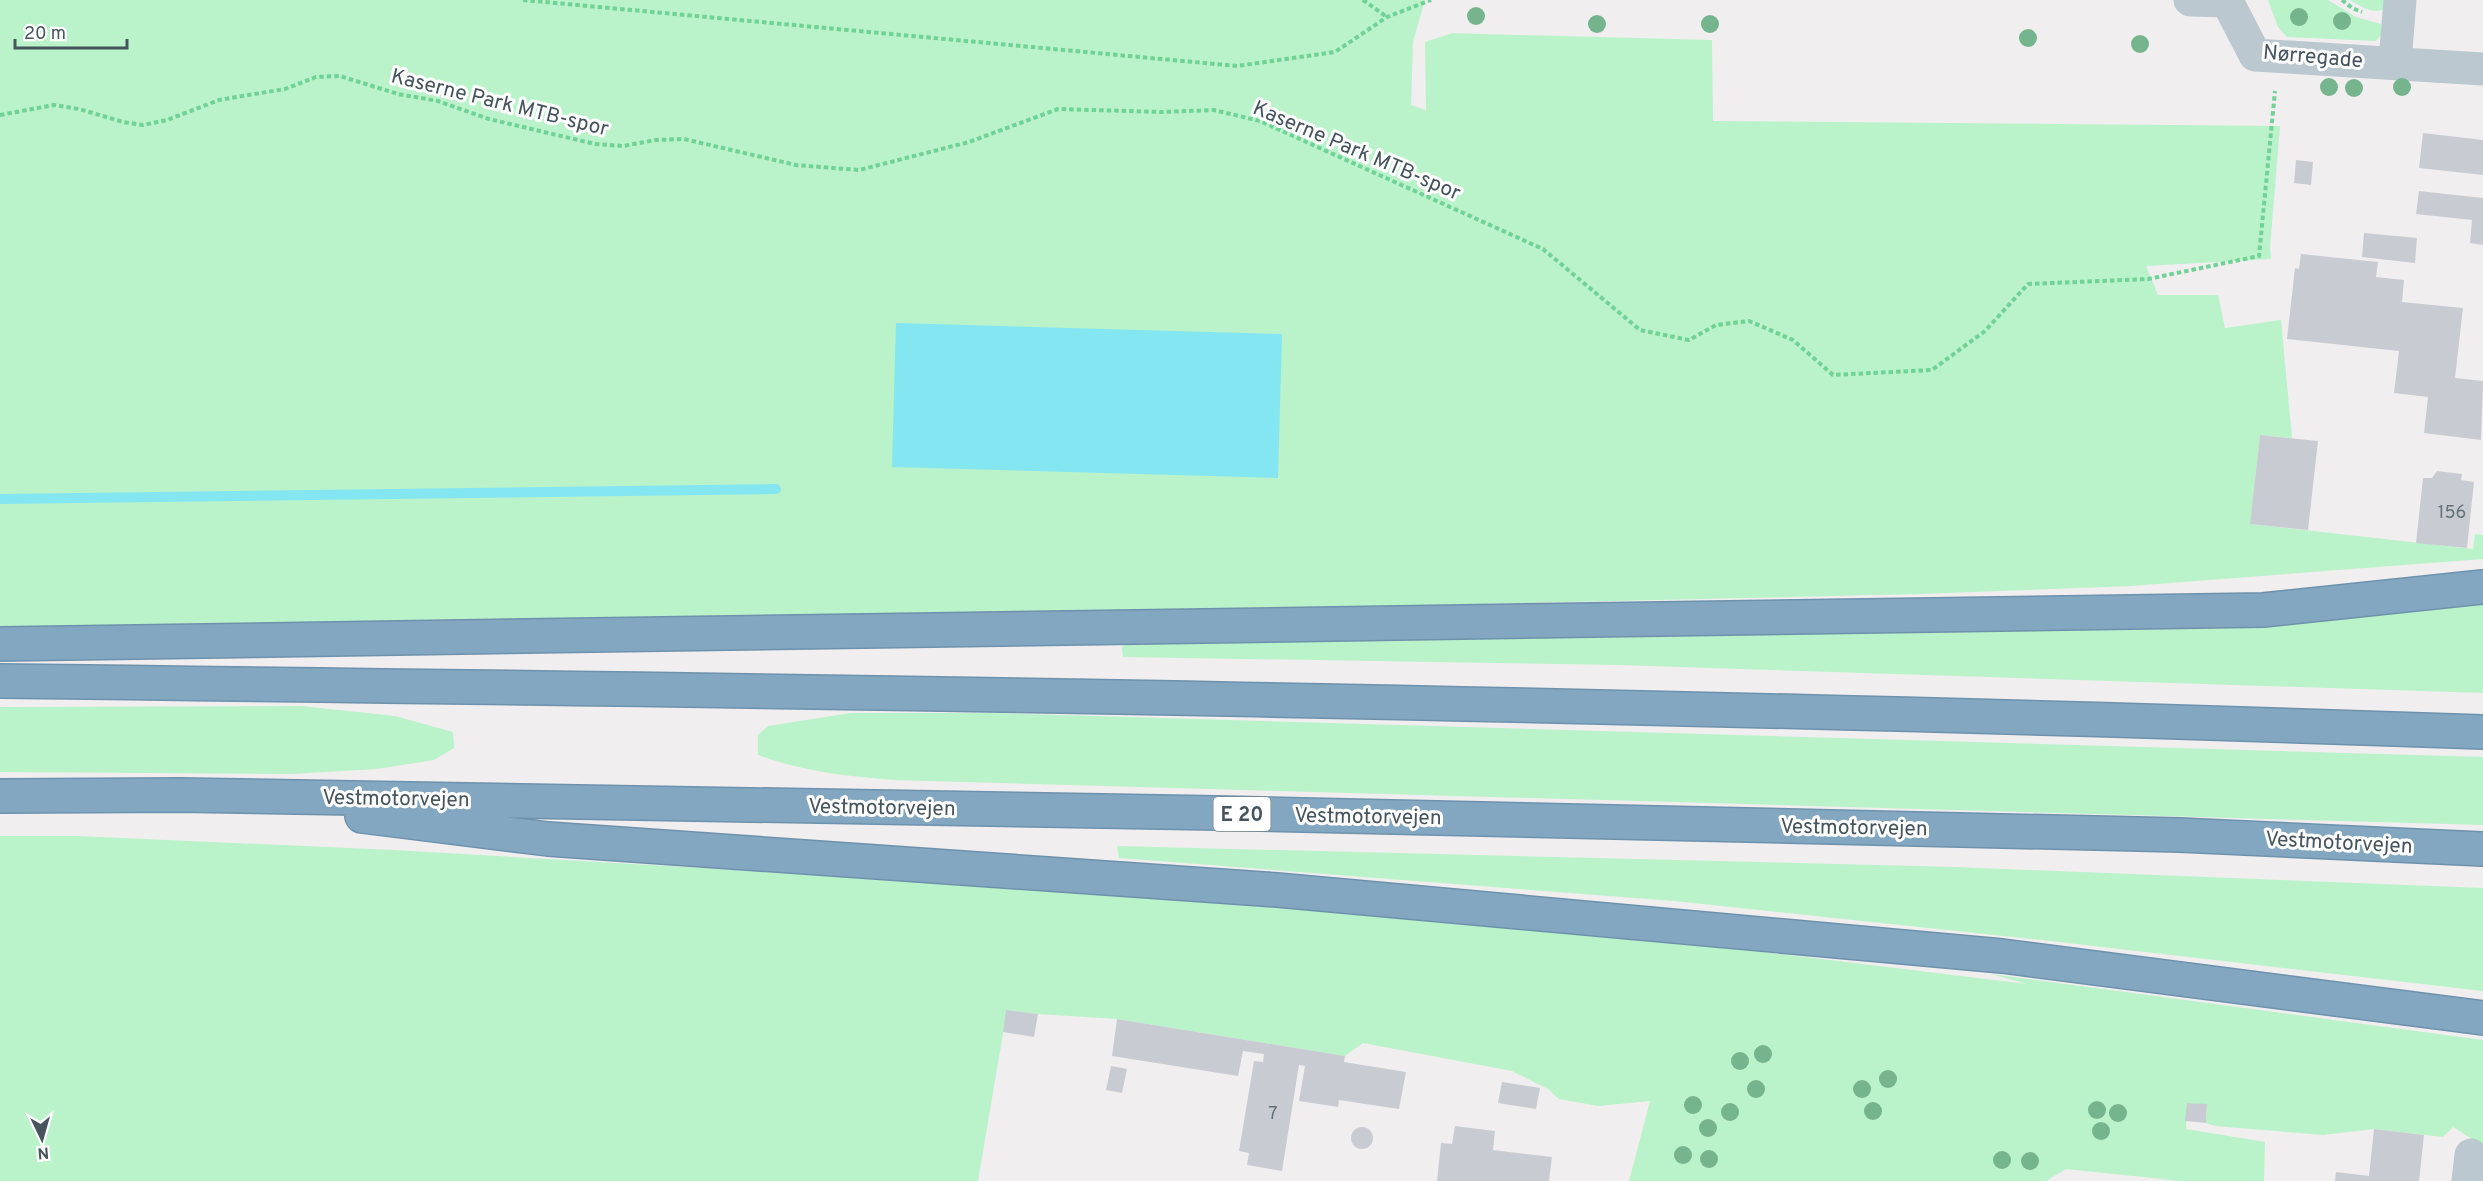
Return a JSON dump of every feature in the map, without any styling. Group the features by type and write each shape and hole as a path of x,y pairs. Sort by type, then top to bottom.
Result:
{"highway":[{"path":"0,644 2263,610 2483,587"},
{"path":"0,681 821,691 2212,723 2483,732"},
{"name":"Vestmotorvejen","path":"0,795 180,795 1217,813 2145,834 2483,849"},
{"path":"180,795 548,839 1277,891 2002,956 2483,1018"}],"street":[{"name":"Nørregade","path":"2190,0 2227,1 2255,55 2483,69"},
{"path":"2395,62 2400,0"}],"path":[{"path":"523,0 1237,66 1335,52 1387,17 1431,0"},
{"path":"1363,0 1387,17"},
{"name":"Kaserne Park MTB-spor","path":"0,115 54,105 144,125 167,120 219,100 285,89 316,77 340,76 398,94 438,101 489,119 595,144 623,146 656,140 684,139 796,165 859,170 969,142 1058,109 1162,112 1214,110 1260,121 1543,249 1640,330 1689,340 1716,325 1749,321 1793,340 1833,375 1932,370 1985,331 2028,284 2148,279 2259,256 2279,57"}],"green space":[{"path":"0,0 1425,0 1413,42 1411,105 1426,110 1425,42 1453,33 1712,40 1713,121 2280,126 2271,259 2146,266 2158,295 2218,295 2225,328 2281,320 2292,438 2260,435 2250,524 2473,549 2475,534 2483,535 2483,559 2131,586 1920,594 1177,611 0,632"},
{"path":"2268,0 2328,0 2356,17 2381,24 2381,35 2376,41 2287,37 2278,27"},
{"path":"2350,0 2399,0 2386,9 2375,11"},
{"path":"2483,599 2483,693 1619,665 1123,657 1122,648 1124,642 1338,641 1616,634"},
{"path":"301,706 395,716 453,732 454,748 434,760 377,769 292,774 0,772 0,707"},
{"path":"851,713 993,713 2483,757 2483,825 894,780 792,766 758,755 758,735 768,726"},
{"path":"0,836 77,836 394,850 875,878 1236,903 1697,944 2027,984 1991,974 2483,1040 2483,1146 2453,1127 2443,1137 2374,1129 2323,1135 2215,1126 2206,1123 2207,1105 2187,1103 2186,1129 2265,1142 2264,1181 2181,1181 2066,1169 2046,1181 1629,1181 1650,1101 1598,1106 1559,1099 1548,1089 1512,1071 1363,1043 1345,1056 1117,1019 1007,1010 978,1181 0,1181"},
{"path":"1117,846 1955,867 2483,888 2483,991 2042,940 1674,901 1119,858"}],"water":[{"path":"896,323 1282,334 1278,478 892,467"}],"building":[{"path":"2423,133 2483,140 2483,175 2419,168"},
{"path":"2296,160 2313,162 2311,185 2294,183"},
{"path":"2419,191 2483,198 2483,245 2470,243 2472,220 2416,214"},
{"path":"2364,233 2417,238 2415,263 2362,257"},
{"path":"2301,254 2378,262 2376,277 2404,280 2402,302 2463,308 2455,378 2483,381 2481,440 2424,433 2428,397 2394,393 2399,351 2287,339 2295,268 2299,269"},
{"path":"2260,435 2318,441 2308,530 2250,524"},
{"path":"2437,471 2462,474 2461,480 2474,482 2467,548 2416,543 2423,478 2432,478"},
{"path":"1006,1010 1038,1014 1034,1037 1003,1032"},
{"path":"1117,1019 1345,1056 1344,1062 1406,1072 1399,1109 1339,1100 1338,1107 1299,1101 1305,1066 1299,1065 1282,1171 1247,1165 1249,1153 1239,1151 1254,1061 1263,1062 1264,1054 1243,1051 1238,1076 1112,1056"},
{"path":"1111,1066 1127,1069 1122,1093 1106,1090"},
{"path":"1502,1082 1540,1088 1536,1109 1498,1103"},
{"path":"2187,1103 2207,1104 2206,1123 2185,1121"},
{"path":"1455,1126 1495,1131 1493,1150 1552,1157 1549,1181 1437,1181 1441,1143 1452,1144"},
{"path":"1362,1127 1370,1130 1373,1138 1370,1146 1362,1149 1354,1146 1351,1138 1354,1130"},
{"path":"2374,1129 2424,1135 2419,1181 2335,1181 2336,1172 2369,1176"}],"waterway":[{"path":"0,499 776,489"}]}
